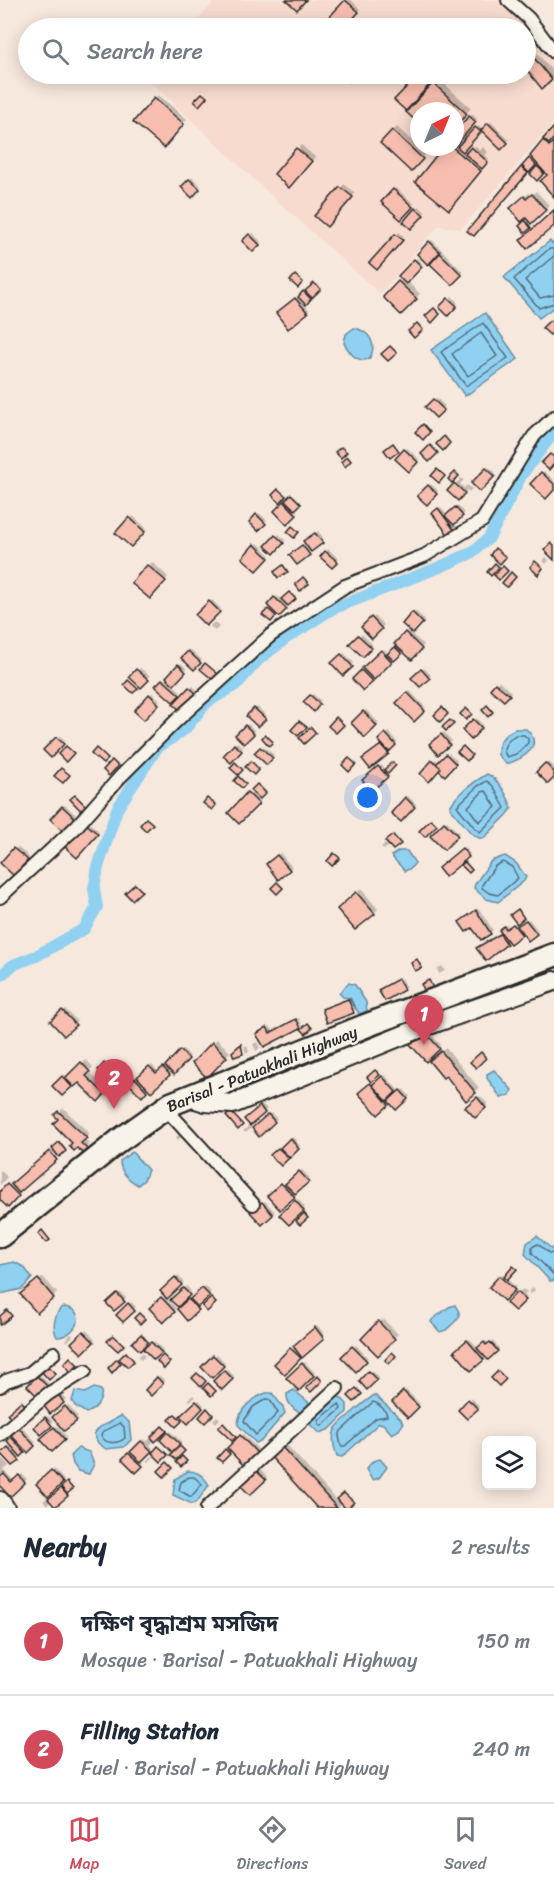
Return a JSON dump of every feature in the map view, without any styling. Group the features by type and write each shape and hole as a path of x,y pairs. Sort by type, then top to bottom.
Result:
{"highway":[{"name":"Barisal - Patuakhali Highway","path":"0,1236 120,1140 186,1096 554,955"}],"street":[{"path":"508,0 528,18"},
{"path":"536,28 554,52"},
{"path":"0,897 75,828 121,776 177,720 271,635 345,586 424,556 482,521 534,436 554,417"},
{"path":"186,1096 205,1102 233,1104 426,1026 554,981"},
{"path":"165,1108 253,1204"},
{"path":"0,1386 6,1381 30,1373 54,1353"},
{"path":"0,1435 48,1394 85,1371"},
{"path":"207,1508 338,1388"},
{"path":"0,1501 5,1508"}],"shaded area":[{"path":"215,0 345,0 328,18 200,18"},
{"path":"346,0 499,0 517,18 353,18 359,12"},
{"path":"536,36 554,59 554,123 461,229 438,226 380,294 153,84 409,84 394,100 406,111 410,107 407,112 410,115 410,146 392,130 380,143 411,172 423,158 421,156 436,156 415,182 449,210 481,171 463,156 464,136 476,122 469,116 464,121 466,114 464,102 453,102 433,84 536,84","holes":["488,123 507,143 501,150 481,130","296,148 312,161 290,187 274,173","340,187 352,198 327,227 315,216","392,189 413,207 401,220 381,202"]},
{"path":"431,84 433,84 414,102"}],"water":[{"path":"550,241 554,245 554,307 539,318 504,277"},
{"path":"485,313 518,359 465,396 431,350"},
{"path":"354,328 364,332 371,339 373,349 369,359 360,360 351,354 344,343 346,334"},
{"path":"515,729 526,729 531,735 533,746 519,759 506,764 498,755 499,746 504,736"},
{"path":"487,774 499,784 512,808 484,838 479,838 471,833 450,808 460,794"},
{"path":"399,851 407,851 415,863 405,871 391,856"},
{"path":"505,856 516,863 526,877 498,902 486,899 474,888 475,884 491,861"},
{"path":"349,983 355,985 366,1002 367,1011 360,1015 349,998 339,993"},
{"path":"494,1070 512,1090 510,1095 501,1098 487,1078 487,1074"},
{"path":"132,1152 148,1170 144,1180 138,1185 131,1181 120,1165 120,1161"},
{"path":"537,1236 554,1251 554,1281 550,1281 525,1254 527,1243"},
{"path":"14,1262 24,1267 32,1278 22,1289 0,1294 0,1265"},
{"path":"455,1305 459,1318 446,1330 440,1332 431,1322 432,1320"},
{"path":"65,1307 76,1313 77,1324 69,1333 57,1337 54,1326 55,1318 61,1308"},
{"path":"94,1388 101,1390 100,1401 96,1407 86,1413 75,1406 72,1401 75,1391 85,1393"},
{"path":"294,1390 313,1406 304,1414 294,1409 288,1401 287,1394"},
{"path":"266,1393 272,1393 285,1413 262,1440 256,1443 238,1425 239,1419 247,1405"},
{"path":"375,1395 401,1419 403,1424 392,1434 383,1424 379,1423 342,1457 337,1456 333,1438 334,1431 342,1421"},
{"path":"337,1397 347,1404 347,1412 330,1429 320,1433 308,1423"},
{"path":"121,1416 129,1422 131,1440 124,1447 106,1449 98,1443 94,1434 100,1427"},
{"path":"78,1448 89,1452 94,1464 89,1474 78,1471 73,1464 71,1455"},
{"path":"380,1459 387,1467 379,1478 372,1480 366,1469 373,1461"},
{"path":"188,1471 200,1475 209,1485 197,1502 192,1504 173,1495 175,1479"}],"building":[{"path":"286,0 306,0 297,10"},
{"path":"345,0 359,12 353,18 328,18"},
{"path":"536,60 552,80 542,89 536,82"},
{"path":"409,84 430,84 414,102 410,102 410,107 406,111 394,100"},
{"path":"434,84 454,102 415,102"},
{"path":"202,93 207,97 199,106 194,101"},
{"path":"154,98 184,124 164,148 133,122"},
{"path":"469,116 476,122 464,136 464,121"},
{"path":"488,123 508,143 501,150 481,130"},
{"path":"475,127 481,132 464,151 464,139"},
{"path":"554,127 554,138 549,144 543,139"},
{"path":"392,130 410,147 410,156 420,156 423,159 411,172 380,143"},
{"path":"543,140 549,146 554,142 554,197 540,181 547,175 530,156"},
{"path":"471,147 488,162 482,169 465,154"},
{"path":"296,148 312,161 289,188 274,174"},
{"path":"436,156 463,156 481,171 449,210 415,182"},
{"path":"529,158 536,165 529,173 522,166"},
{"path":"537,166 544,173 537,181 530,174"},
{"path":"521,167 528,173 474,236 467,231"},
{"path":"189,179 200,189 192,198 181,187"},
{"path":"340,187 353,197 327,227 314,216"},
{"path":"393,189 413,207 401,220 381,202"},
{"path":"532,194 546,210 531,224 526,218 521,222 510,208 524,196 526,199"},
{"path":"415,208 424,215 411,229 403,222"},
{"path":"554,210 554,226 527,249 520,240"},
{"path":"525,220 531,228 525,233 519,226"},
{"path":"249,234 260,245 253,252 242,241"},
{"path":"395,234 403,240 377,270 369,263"},
{"path":"429,241 440,252 428,265 417,254"},
{"path":"440,253 462,275 452,285 430,264"},
{"path":"414,259 422,267 406,284 398,276"},
{"path":"295,275 303,282 298,288 290,281"},
{"path":"398,281 417,299 401,315 383,297"},
{"path":"314,283 321,289 312,298 305,291"},
{"path":"303,291 311,299 306,305 298,297"},
{"path":"295,298 308,313 288,329 276,313"},
{"path":"448,298 457,306 448,316 439,307"},
{"path":"434,308 440,314 432,323 425,316"},
{"path":"550,320 554,324 554,331 550,335 542,328"},
{"path":"417,323 423,330 414,338 408,331"},
{"path":"390,346 397,353 388,361 381,354"},
{"path":"433,399 444,410 436,418 425,407"},
{"path":"423,424 430,432 423,440 415,432"},
{"path":"444,436 450,443 443,451 436,444"},
{"path":"393,443 399,451 390,458 384,450"},
{"path":"430,445 438,453 429,462 421,454"},
{"path":"341,447 347,452 341,458 335,452"},
{"path":"404,449 418,462 409,472 395,459"},
{"path":"550,454 554,457 554,464 549,470 541,463"},
{"path":"347,456 351,461 345,467 341,462"},
{"path":"486,468 495,476 480,492 471,483"},
{"path":"437,469 445,476 439,483 431,476"},
{"path":"455,472 459,476 452,483 448,479"},
{"path":"541,472 554,484 554,490 546,499 530,484"},
{"path":"454,483 465,493 458,501 447,491"},
{"path":"428,485 437,494 427,505 417,496"},
{"path":"278,489 286,496 280,503 272,495"},
{"path":"291,494 301,504 295,510 285,500"},
{"path":"284,501 297,515 287,525 274,511"},
{"path":"455,507 463,516 454,525 445,516"},
{"path":"438,508 455,531 449,536 432,513"},
{"path":"256,514 266,524 258,531 249,522"},
{"path":"129,517 145,532 131,547 115,533"},
{"path":"292,526 299,532 294,538 287,532"},
{"path":"315,533 323,543 311,552 303,541"},
{"path":"275,535 284,543 274,554 265,546"},
{"path":"551,543 554,546 554,560 544,550"},
{"path":"254,544 269,558 257,571 242,558"},
{"path":"302,545 310,555 297,565 289,555"},
{"path":"495,548 506,557 500,564 490,555"},
{"path":"325,551 338,562 332,568 320,557"},
{"path":"535,561 543,568 538,575 530,567"},
{"path":"495,563 499,567 491,576 487,572"},
{"path":"147,565 166,581 150,599 131,583"},
{"path":"283,565 288,572 278,578 274,572"},
{"path":"503,566 508,571 499,580 494,575"},
{"path":"511,572 516,577 507,587 502,583"},
{"path":"303,577 309,584 300,591 295,584"},
{"path":"289,592 296,599 288,606 281,599"},
{"path":"274,597 287,609 279,617 267,605"},
{"path":"209,601 220,612 206,626 195,615"},
{"path":"268,609 276,616 271,622 262,615"},
{"path":"412,612 423,623 413,634 402,624"},
{"path":"371,617 382,629 372,639 361,627"},
{"path":"405,632 422,649 412,660 394,644"},
{"path":"358,635 372,648 363,657 349,644"},
{"path":"395,647 402,654 394,661 387,654"},
{"path":"381,650 392,662 374,680 362,668"},
{"path":"188,651 201,663 194,670 181,658"},
{"path":"341,654 353,667 343,676 331,663"},
{"path":"205,663 218,674 213,680 200,669"},
{"path":"178,664 186,672 174,685 166,677"},
{"path":"136,669 149,680 141,688 129,677"},
{"path":"421,669 430,679 420,687 411,678"},
{"path":"361,670 373,682 363,691 352,679"},
{"path":"162,679 180,695 173,702 155,686"},
{"path":"128,680 138,689 133,693 124,685"},
{"path":"495,683 510,695 504,701 490,689"},
{"path":"189,687 198,695 182,712 173,704"},
{"path":"407,692 425,711 414,722 396,703"},
{"path":"149,694 159,704 144,720 134,711"},
{"path":"310,695 320,704 314,712 303,702"},
{"path":"487,705 493,712 488,717 482,710"},
{"path":"442,707 448,714 440,722 434,715"},
{"path":"254,708 266,719 258,727 246,716"},
{"path":"466,708 472,714 466,720 460,714"},
{"path":"363,711 377,726 365,738 351,723"},
{"path":"336,717 344,725 336,733 328,726"},
{"path":"473,719 482,728 471,740 462,730"},
{"path":"450,720 454,724 446,731 442,727"},
{"path":"299,721 307,727 298,736 291,730"},
{"path":"245,725 254,734 244,744 235,735"},
{"path":"311,727 316,733 304,744 299,738"},
{"path":"385,733 396,745 389,752 378,740"},
{"path":"265,734 273,742 269,746 262,738"},
{"path":"441,734 450,745 438,755 429,744"},
{"path":"56,737 64,744 51,758 43,750"},
{"path":"234,744 242,751 231,763 223,756"},
{"path":"381,745 389,754 370,769 362,759"},
{"path":"66,746 74,753 66,762 58,754"},
{"path":"463,746 472,755 467,761 457,752"},
{"path":"260,747 273,758 267,765 254,753"},
{"path":"96,748 108,759 103,764 91,754"},
{"path":"446,754 456,764 445,776 434,766"},
{"path":"349,758 356,764 349,772 342,765"},
{"path":"112,760 118,766 109,776 103,770"},
{"path":"432,760 441,768 429,782 420,774"},
{"path":"251,761 259,769 254,775 245,767"},
{"path":"235,762 243,770 238,775 230,768"},
{"path":"392,762 396,765 388,774 384,770"},
{"path":"545,763 554,772 554,778 548,784 536,772"},
{"path":"378,766 388,777 372,791 362,780"},
{"path":"61,768 70,775 63,783 54,776"},
{"path":"238,776 246,784 242,788 234,781"},
{"path":"257,784 266,793 260,799 251,790"},
{"path":"247,792 259,804 239,824 228,813"},
{"path":"75,795 89,809 84,814 70,799"},
{"path":"405,797 415,807 401,822 391,813"},
{"path":"207,798 216,805 212,810 203,803"},
{"path":"62,806 77,820 65,833 50,819"},
{"path":"146,818 153,824 146,831 140,825"},
{"path":"431,819 437,825 425,837 419,831"},
{"path":"444,822 458,836 444,850 430,836"},
{"path":"85,823 98,834 77,858 64,846"},
{"path":"393,835 401,844 393,850 385,841"},
{"path":"13,848 28,860 14,876 0,863"},
{"path":"462,848 469,857 445,877 438,868"},
{"path":"334,853 340,858 332,866 327,861"},
{"path":"277,855 290,870 278,880 266,864"},
{"path":"465,862 472,870 469,873 461,865"},
{"path":"277,882 283,888 277,894 271,888"},
{"path":"135,884 142,891 132,900 125,893"},
{"path":"356,892 375,914 355,930 337,909"},
{"path":"518,909 524,918 517,924 510,915"},
{"path":"476,910 491,934 481,940 472,928 466,932 459,922"},
{"path":"526,920 537,934 528,941 517,926"},
{"path":"513,924 522,935 510,944 499,930 504,926 506,929"},
{"path":"500,934 507,944 486,961 476,948"},
{"path":"417,959 422,968 415,971 411,963"},
{"path":"398,979 404,990 385,1001 378,990"},
{"path":"429,980 434,990 426,993 421,984"},
{"path":"348,999 354,1013 327,1023 322,1009"},
{"path":"62,1010 76,1025 64,1036 50,1021"},
{"path":"296,1019 301,1028 264,1047 256,1034 267,1027 270,1033"},
{"path":"308,1023 312,1028 306,1034 301,1029"},
{"path":"426,1033 440,1049 426,1062 408,1042 414,1036 417,1040"},
{"path":"212,1042 227,1057 207,1078 192,1063"},
{"path":"241,1044 243,1054 234,1057 232,1052"},
{"path":"180,1050 189,1059 174,1075 165,1066"},
{"path":"441,1051 476,1093 466,1101 446,1076 443,1078 429,1061"},
{"path":"481,1052 486,1058 476,1068 470,1062"},
{"path":"81,1062 90,1072 86,1076 105,1094 98,1102 79,1083 74,1087 65,1078"},
{"path":"104,1063 117,1075 111,1082 98,1070"},
{"path":"149,1066 156,1073 163,1067 170,1075 151,1092 137,1077"},
{"path":"375,1070 380,1075 371,1082 367,1077"},
{"path":"62,1076 72,1087 62,1096 52,1086"},
{"path":"382,1076 396,1092 387,1101 372,1085"},
{"path":"135,1078 147,1091 142,1097 129,1084"},
{"path":"370,1083 389,1105 378,1115 358,1093"},
{"path":"400,1090 408,1099 396,1110 388,1101"},
{"path":"477,1097 486,1108 475,1118 465,1107"},
{"path":"260,1106 265,1113 250,1126 244,1119"},
{"path":"58,1111 87,1138 81,1143 87,1149 83,1153 77,1148 74,1151 69,1146 72,1143 53,1124 58,1119 54,1115"},
{"path":"231,1112 243,1125 238,1130 226,1116"},
{"path":"268,1114 275,1122 259,1137 252,1128"},
{"path":"290,1138 299,1149 290,1158 280,1148"},
{"path":"59,1142 66,1151 59,1157 52,1148"},
{"path":"278,1148 289,1158 281,1166 270,1155"},
{"path":"49,1151 57,1160 19,1193 11,1184"},
{"path":"299,1171 309,1182 295,1194 285,1184"},
{"path":"281,1183 295,1197 280,1210 267,1196"},
{"path":"7,1184 19,1196 8,1208 0,1200 0,1191"},
{"path":"295,1200 304,1211 289,1225 279,1215"},
{"path":"262,1202 273,1215 262,1225 250,1212"},
{"path":"304,1213 308,1218 300,1225 296,1221"},
{"path":"42,1230 50,1240 46,1243 38,1234"},
{"path":"513,1266 517,1269 507,1280 504,1277"},
{"path":"499,1276 515,1290 504,1301 489,1287"},
{"path":"175,1277 182,1285 167,1299 160,1291"},
{"path":"38,1279 54,1298 37,1313 20,1294"},
{"path":"183,1288 190,1295 178,1307 170,1300"},
{"path":"202,1288 210,1296 198,1307 190,1299"},
{"path":"517,1292 526,1300 515,1311 506,1303"},
{"path":"117,1293 125,1302 114,1311 106,1303"},
{"path":"161,1297 175,1312 163,1323 149,1308"},
{"path":"211,1298 216,1303 207,1312 202,1306"},
{"path":"188,1299 199,1310 187,1321 177,1309"},
{"path":"128,1303 135,1311 123,1322 116,1315"},
{"path":"7,1310 12,1316 0,1325 0,1316"},
{"path":"139,1313 145,1319 140,1324 134,1318"},
{"path":"378,1321 395,1339 378,1356 361,1339"},
{"path":"315,1327 324,1339 302,1358 293,1346"},
{"path":"83,1331 94,1342 82,1354 71,1343"},
{"path":"141,1334 148,1342 140,1351 132,1343"},
{"path":"113,1335 124,1345 118,1351 107,1341"},
{"path":"467,1340 484,1360 471,1371 454,1351"},
{"path":"151,1342 162,1353 154,1360 143,1349"},
{"path":"484,1342 486,1345 490,1342 498,1351 488,1360 477,1348"},
{"path":"352,1346 367,1361 356,1372 341,1357"},
{"path":"290,1348 301,1358 285,1375 274,1364"},
{"path":"126,1352 134,1361 128,1367 119,1359"},
{"path":"392,1352 396,1356 389,1364 385,1360"},
{"path":"163,1355 170,1362 164,1369 157,1361"},
{"path":"213,1355 224,1366 212,1378 201,1367"},
{"path":"70,1357 78,1365 71,1372 64,1364"},
{"path":"117,1359 121,1363 112,1373 108,1368"},
{"path":"302,1363 314,1376 299,1391 286,1378"},
{"path":"47,1365 56,1373 49,1380 41,1371"},
{"path":"224,1370 233,1379 222,1390 213,1381"},
{"path":"368,1371 377,1380 367,1390 359,1381"},
{"path":"498,1371 506,1379 499,1386 491,1378"},
{"path":"197,1373 206,1381 201,1387 192,1378"},
{"path":"37,1376 50,1389 40,1399 27,1386"},
{"path":"318,1376 322,1381 311,1392 306,1388"},
{"path":"157,1377 163,1384 151,1396 145,1390"},
{"path":"208,1383 216,1391 211,1396 203,1388"},
{"path":"356,1388 362,1394 354,1402 348,1396"},
{"path":"403,1391 419,1407 408,1418 392,1402"},
{"path":"58,1394 64,1403 50,1414 44,1406"},
{"path":"468,1399 478,1409 467,1419 458,1410"},
{"path":"21,1401 27,1407 13,1420 7,1414"},
{"path":"196,1401 203,1408 188,1424 180,1416"},
{"path":"65,1406 77,1421 64,1431 52,1417"},
{"path":"207,1408 213,1415 205,1423 199,1417"},
{"path":"175,1414 182,1421 176,1427 169,1420"},
{"path":"45,1417 52,1426 41,1435 34,1427"},
{"path":"223,1423 236,1437 232,1441 218,1428"},
{"path":"162,1426 167,1431 155,1442 151,1437"},
{"path":"54,1427 65,1440 52,1452 40,1439"},
{"path":"19,1428 35,1446 28,1453 11,1435"},
{"path":"167,1432 180,1444 172,1452 160,1440"},
{"path":"240,1435 257,1453 244,1466 227,1448"},
{"path":"11,1437 25,1453 21,1457 7,1441"},
{"path":"141,1441 152,1451 141,1462 130,1452"},
{"path":"158,1446 168,1455 161,1462 152,1453"},
{"path":"180,1446 185,1451 176,1460 170,1455"},
{"path":"8,1447 20,1461 13,1466 1,1453"},
{"path":"282,1447 337,1508 317,1508 271,1457"},
{"path":"225,1449 230,1454 222,1462 217,1458"},
{"path":"128,1453 143,1466 136,1473 122,1459"},
{"path":"182,1456 187,1461 181,1467 176,1462"},
{"path":"167,1462 173,1468 164,1477 158,1471"},
{"path":"252,1467 266,1480 250,1495 237,1482"},
{"path":"51,1470 63,1483 48,1497 36,1484"},
{"path":"4,1474 11,1482 19,1475 25,1483 10,1497 0,1486 0,1477"},
{"path":"67,1482 73,1489 67,1494 61,1487"},
{"path":"61,1488 68,1496 55,1507 48,1499"},
{"path":"344,1493 354,1502 348,1508 345,1508 337,1499"}],"waterway":[{"path":"0,976 13,965 36,956 84,929 97,907 94,889 98,867 117,809 157,748 185,729 207,702 237,684 258,660 285,639 332,609 471,553 489,538 522,474 554,432"}],"place":[{"name":"দক্ষিণ বৃদ্ধাশ্রম মসজিদ","path":"424,1045"},
{"name":"Filling Station","path":"114,1109"}]}
